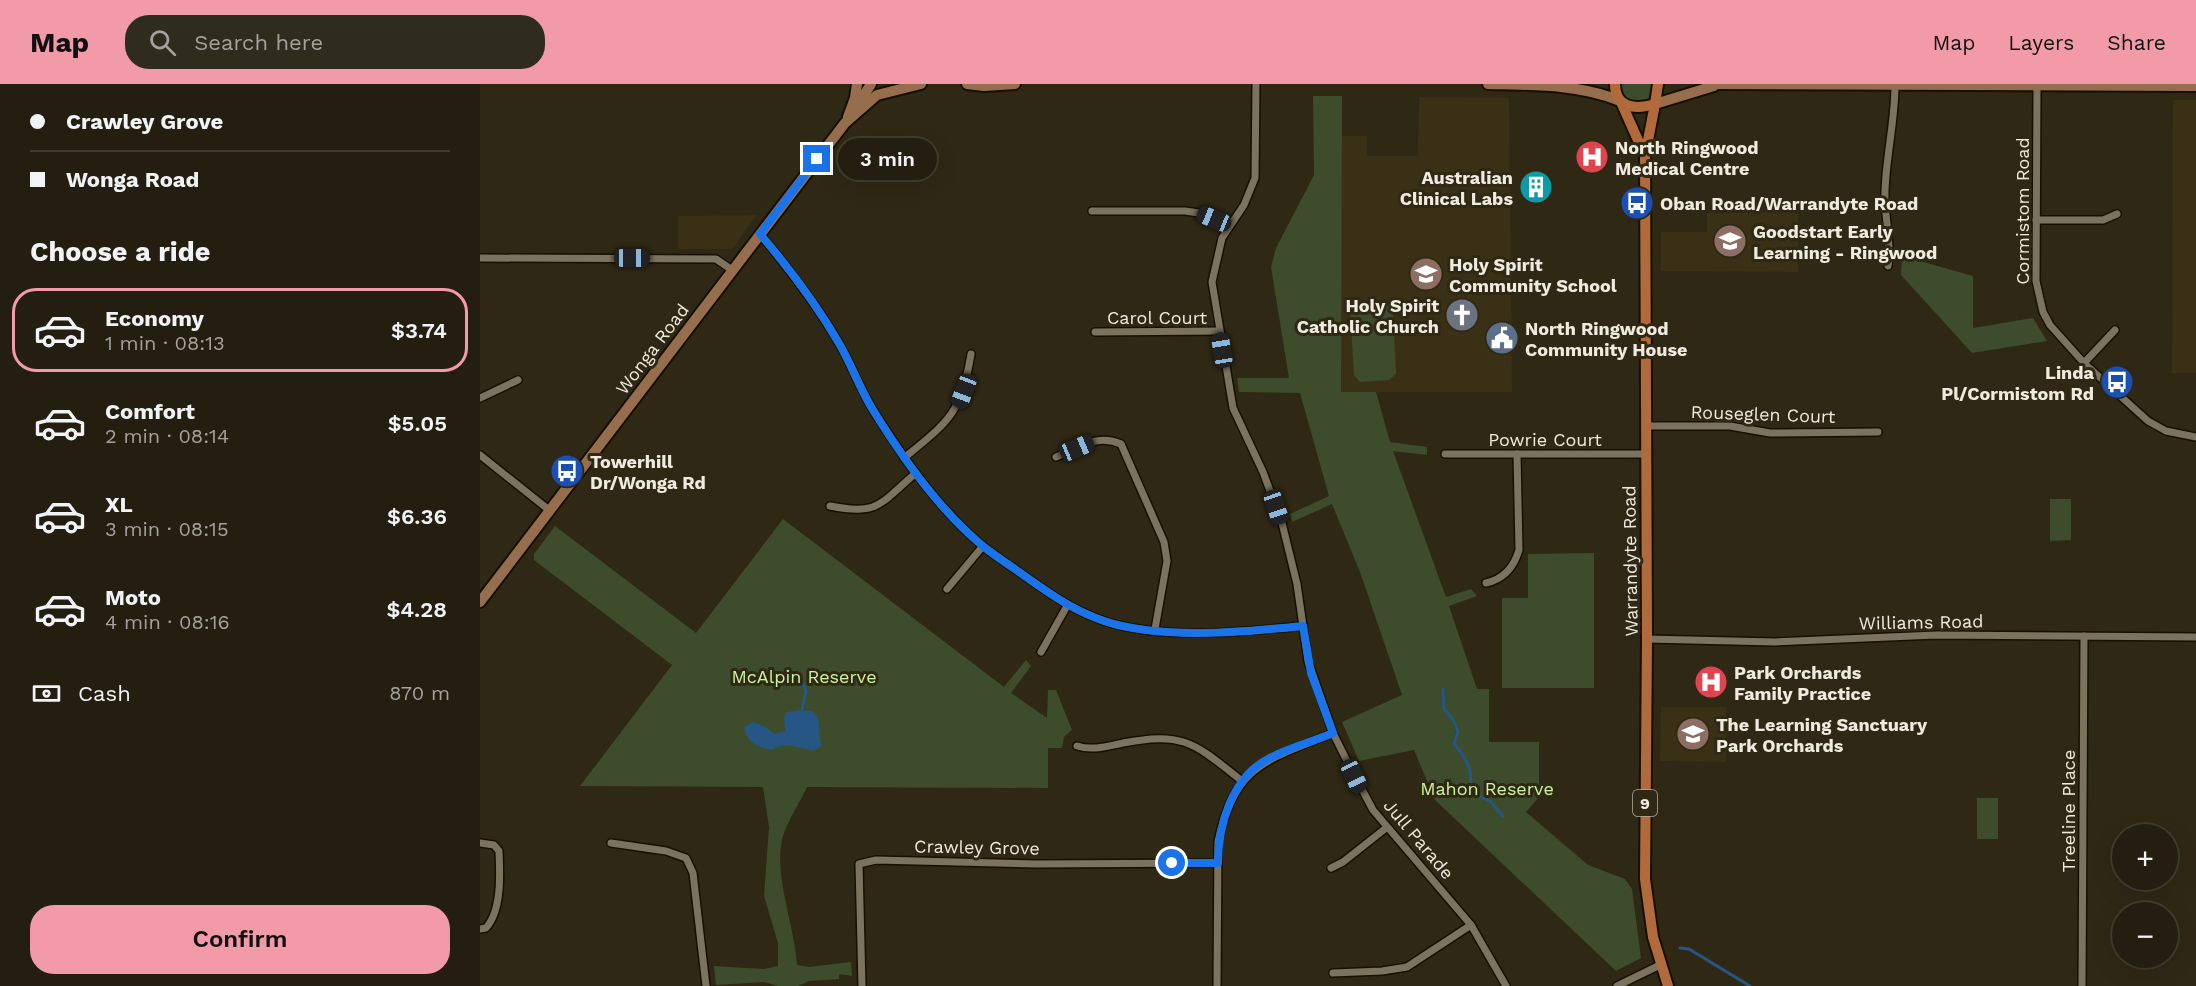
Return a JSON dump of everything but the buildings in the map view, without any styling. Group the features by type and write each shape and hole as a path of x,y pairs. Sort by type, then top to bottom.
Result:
{"main road":[{"path":"848,120 855,100 857,84"},
{"path":"848,120 871,84"},
{"path":"890,84 921,84"},
{"path":"848,120 879,94 921,84"},
{"path":"968,84 990,86 1014,84"},
{"path":"1488,84 1569,84 1605,92 1636,108 1712,85 2196,86"},
{"name":"9","path":"1615,84 1621,102"},
{"name":"9","path":"1655,104 1658,84"},
{"name":"Warrandyte Road","path":"1621,102 1645,156"},
{"name":"Warrandyte Road","path":"1655,104 1645,156 1647,639 1645,879 1649,917 1660,965"},
{"name":"Wonga Road","path":"480,602 848,120"},
{"name":"9","path":"1660,965 1668,986"}],"street":[{"name":"Jull Parade","path":"1256,84 1256,178 1244,205 1228,225 1217,253 1212,282 1233,408 1263,472 1284,531 1297,584 1311,673 1333,733 1361,791 1386,828 1471,925 1506,986"},
{"name":"Cormistom Road","path":"2043,85 2036,220 2036,281 2043,312 2060,338 2084,363 2148,421 2166,430 2196,437"},
{"path":"1888,266 1890,253 1885,190 1893,128 1895,86"},
{"path":"1092,211 1185,211 1199,213 1228,225"},
{"path":"2036,220 2103,220 2117,214"},
{"path":"760,234 796,276 819,310 841,346 871,407 904,458 983,546 1067,606 1105,621 1155,629 1244,632 1303,626"},
{"path":"480,258 716,259 732,270"},
{"path":"2084,363 2115,330"},
{"name":"Carol Court","path":"1095,332 1219,331"},
{"path":"904,458 946,424 957,408 964,391 971,354"},
{"path":"480,398 518,380"},
{"name":"Rouseglen Court","path":"1646,426 1730,426 1770,433 1878,432"},
{"path":"1056,457 1098,439 1108,438 1121,444 1164,542 1167,561 1155,629"},
{"name":"Powrie Court","path":"1445,454 1645,454"},
{"path":"1486,583 1505,574 1515,563 1519,550 1517,454"},
{"path":"480,455 549,510"},
{"path":"830,506 857,511 872,509 916,473"},
{"path":"947,589 983,546"},
{"path":"1041,652 1067,606"},
{"name":"Williams Road","path":"1647,639 1775,642 1936,635 2196,638"},
{"name":"Treeline Place","path":"2082,986 2084,636"},
{"path":"1217,986 1218,842 1222,822 1242,781 1267,759 1333,733"},
{"path":"1077,746 1098,748 1159,737 1180,740 1197,746 1242,781"},
{"path":"1331,868 1343,862 1386,828"},
{"path":"480,843 494,845 500,851 500,862 495,918 486,928 480,929"},
{"path":"611,843 666,851 686,858 693,873 706,986"},
{"name":"Crawley Grove","path":"862,986 859,864 876,860 1036,864 1218,863"},
{"path":"1333,973 1382,971 1407,967 1471,925"},
{"path":"1617,986 1660,965"}],"shaded area":[{"name":"Holy Spirit Community School","path":"1419,97 1509,98 1512,392 1341,392 1341,136 1367,136 1367,156 1418,156"},
{"path":"2173,100 2196,100 2196,373 2172,373"},
{"name":"Goodstart Early Learning - Ringwood","path":"1798,212 1798,272 1661,271 1661,232 1707,232 1707,213"},
{"path":"757,215 732,249 678,249 678,216"},
{"name":"The Learning Sanctuary Park Orchards","path":"1661,707 1726,707 1726,762 1660,761"}],"green space":[{"path":"1620,84 1653,84 1649,98 1637,102 1625,98"},
{"name":"Mahon Reserve","path":"1313,96 1342,96 1341,392 1376,392 1390,442 1427,447 1427,455 1393,451 1446,597 1471,589 1477,596 1449,606 1477,689 1489,689 1489,742 1539,742 1539,797 1526,812 1588,865 1625,879 1632,889 1641,958 1616,971 1435,800 1414,750 1359,761 1342,722 1402,695 1360,572 1332,504 1292,522 1290,514 1329,496 1300,393 1239,392 1237,378 1289,378 1271,267 1276,248 1314,175"},
{"path":"1902,256 1973,276 1973,328 2033,318 2047,341 1972,353 1901,275"},
{"path":"1385,302 1393,308 1396,374 1389,380 1360,382 1354,375 1350,309 1356,304"},
{"path":"2050,499 2071,499 2071,540 2050,541"},
{"name":"McAlpin Reserve","path":"783,519 1004,687 1026,660 1031,666 1011,693 1047,718 1048,690 1056,690 1072,730 1064,737 1062,748 1048,748 1048,788 807,787 786,827 780,864 797,965 809,967 851,962 852,976 839,974 839,979 809,981 798,986 778,986 764,982 716,985 714,966 764,969 778,966 778,943 764,896 769,827 763,787 580,786 672,665 534,560 534,554 555,526 696,633"},
{"path":"1594,553 1594,688 1502,688 1502,598 1528,598 1528,554"},
{"path":"1977,798 1998,798 1998,839 1977,839"}],"water":[{"path":"811,711 818,717 821,746 814,751 787,746 772,750 757,746 750,741 745,732 744,727 753,722 766,727 774,734 785,731 784,718 787,712"}],"waterway":[{"path":"798,674 806,691 802,710"},
{"path":"1443,689 1444,709 1454,721 1458,732 1454,744 1466,760 1470,772 1470,792 1490,801 1503,816"},
{"path":"1680,948 1689,949 1750,986"}],"place":[{"name":"North Ringwood Medical Centre","path":"1592,157"},
{"name":"Australian Clinical Labs","path":"1536,187"},
{"name":"Oban Road/Warrandyte Road","path":"1637,203"},
{"name":"Goodstart Early Learning - Ringwood","path":"1730,241"},
{"name":"Holy Spirit Community School","path":"1426,274"},
{"name":"Holy Spirit Catholic Church","path":"1462,315"},
{"name":"North Ringwood Community House","path":"1502,338"},
{"name":"Linda Pl/Cormistom Rd","path":"2117,382"},
{"name":"Towerhill Dr/Wonga Rd","path":"567,471"},
{"name":"Park Orchards Family Practice","path":"1711,682"},
{"name":"The Learning Sanctuary Park Orchards","path":"1693,734"}],"route":[{"path":"817,159 760,234 796,276 819,310 841,346 871,407 904,458 934,495 983,546 1067,606 1105,621 1131,627 1194,632 1244,632 1303,626 1311,673 1333,733 1267,759 1242,781 1222,822 1218,842 1218,863 1172,863"}]}
